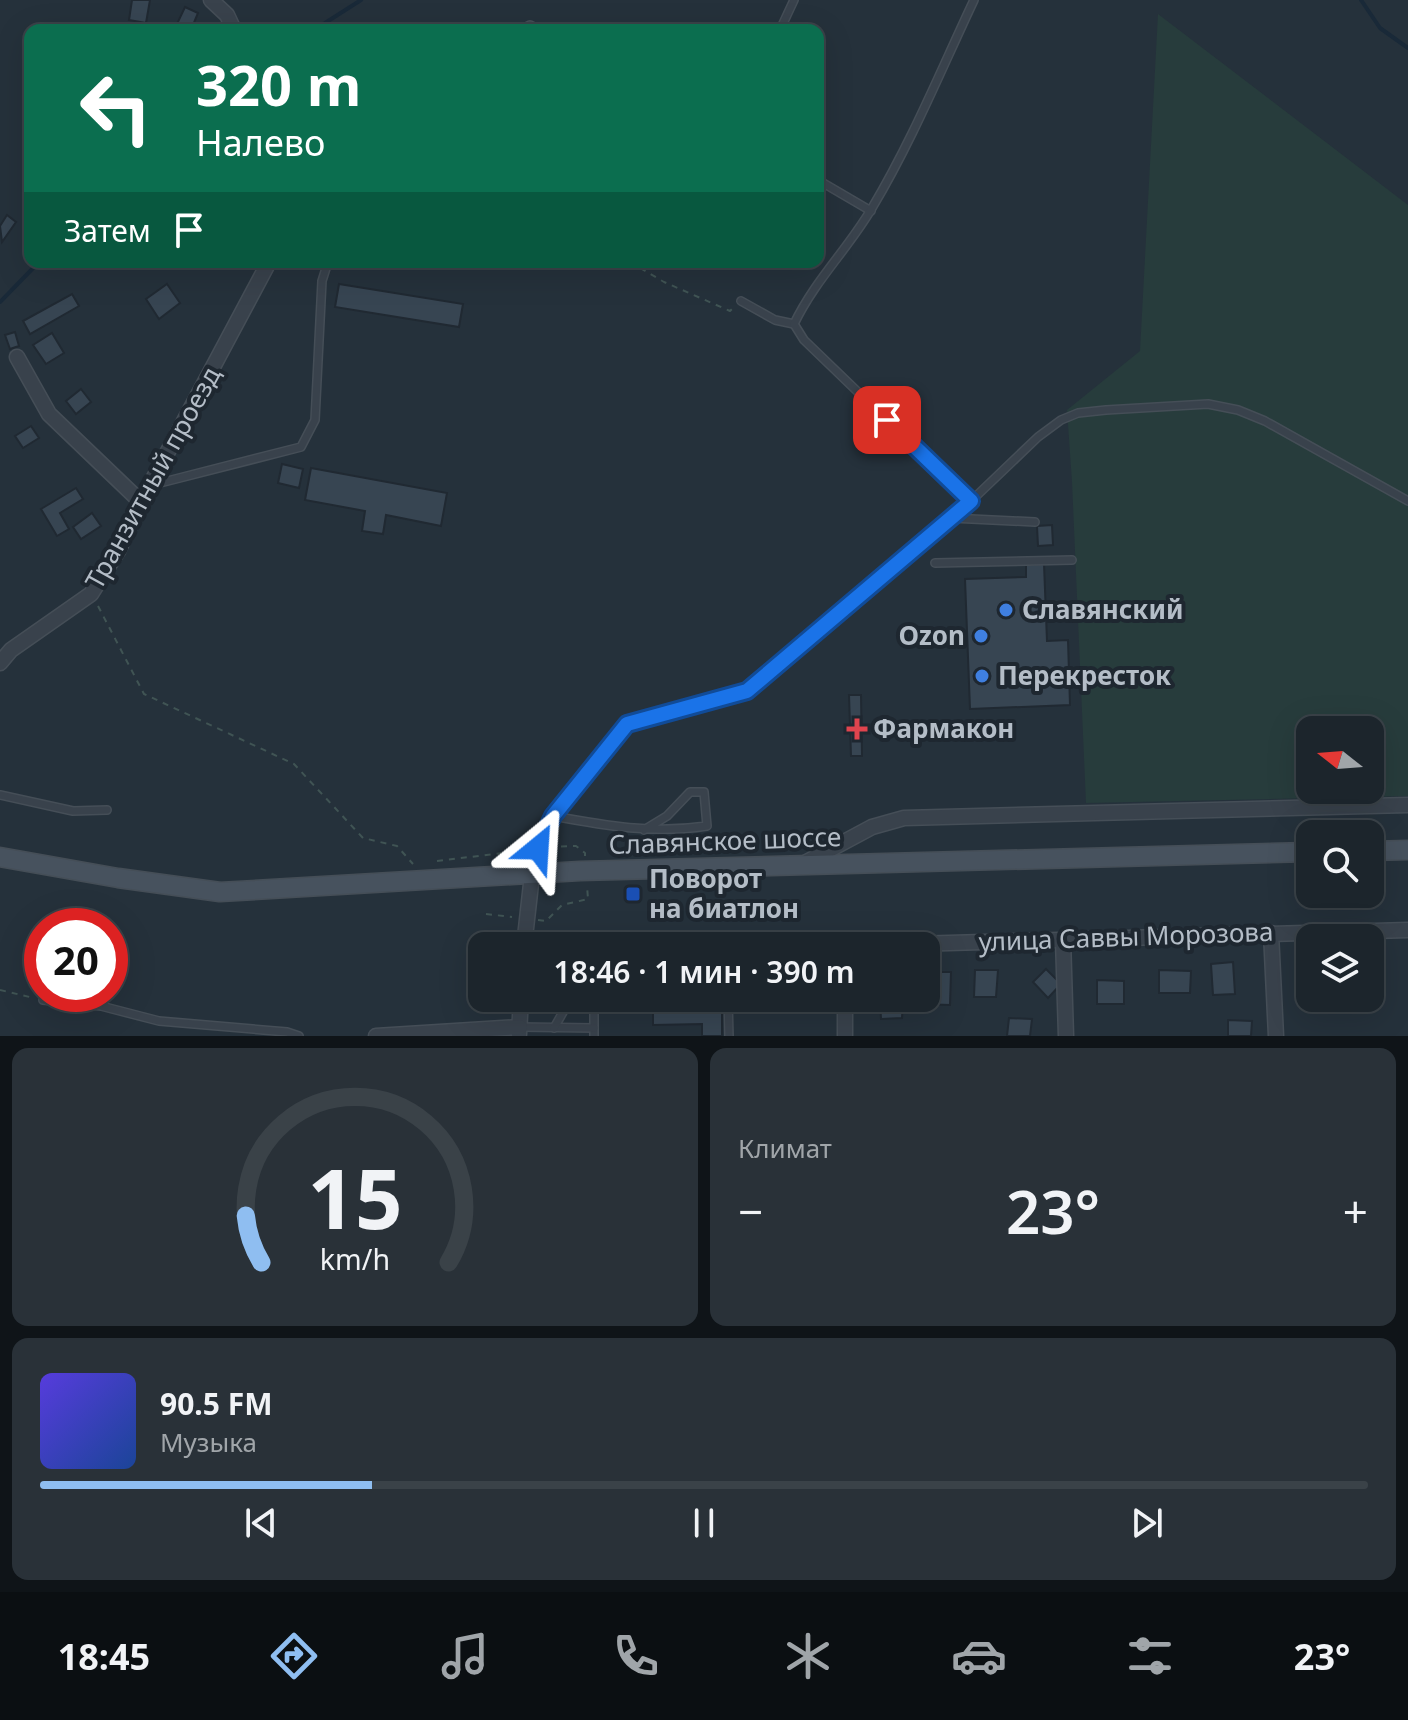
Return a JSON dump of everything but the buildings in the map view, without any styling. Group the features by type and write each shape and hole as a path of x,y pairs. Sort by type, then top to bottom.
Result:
{"main road":[{"path":"1384,851 1408,850"},
{"name":"Славянское шоссе","path":"0,857 220,892 802,864 1296,852"}],"street":[{"path":"211,0 227,15 231,24"},
{"name":"Транзитный проезд","path":"0,663 11,650 91,594 118,551 266,268"},
{"path":"17,357 49,414 142,503"},
{"path":"802,864 872,827 904,818 1408,805"},
{"path":"526,932 532,875"},
{"name":"улица Саввы Морозова","path":"940,943 1408,930"},
{"path":"1271,933 1276,1036"},
{"path":"1063,939 1066,1036"},
{"path":"376,1036 520,1032 521,1012"},
{"path":"845,1012 845,1036"}],"lane":[{"path":"783,24 794,0"},
{"path":"794,324 808,295 871,211 927,105 974,0"},
{"path":"824,184 871,211"},
{"path":"150,485 301,447 315,420 322,281 326,268"},
{"path":"741,301 775,320 794,324 804,340 971,501"},
{"path":"532,875 540,844 553,816 627,724 747,691 971,501 1038,437 1061,420 1078,413 1208,404 1238,410 1265,421 1408,501"},
{"path":"951,518 1035,522"},
{"path":"935,563 1072,560"},
{"path":"553,816 626,830 644,830 682,830 707,826 704,792 690,792 678,801 667,816 644,830"},
{"path":"0,795 73,811 107,810"},
{"path":"124,1012 159,1021 287,1032 299,1036"},
{"path":"554,1028 563,1012"},
{"path":"728,1012 729,1036"},
{"path":"520,1032 554,1028 594,1032"}],"path":[{"path":"640,268 730,311 741,301"},
{"path":"91,594 144,694 294,764 363,838 397,846 427,881"},
{"path":"437,861 487,853"},
{"path":"0,990 24,996"}],"green space":[{"path":"1158,14 1408,205 1408,796 1384,797 1384,716 1296,716 1296,798 1086,803 1067,410 1140,351"}],"waterway":[{"path":"323,24 361,0"},
{"path":"1361,0 1380,28 1408,48"},
{"path":"0,302 33,268"}],"place":[{"name":"Славянский","path":"1006,610"},
{"name":"Ozon","path":"981,636"},
{"name":"Перекресток","path":"982,676"},
{"name":"Фармакон","path":"857,729"},
{"name":"Поворот на биатлон","path":"633,894"}],"route":[{"path":"538,848 553,816 627,724 747,691 971,501 887,420"}]}
